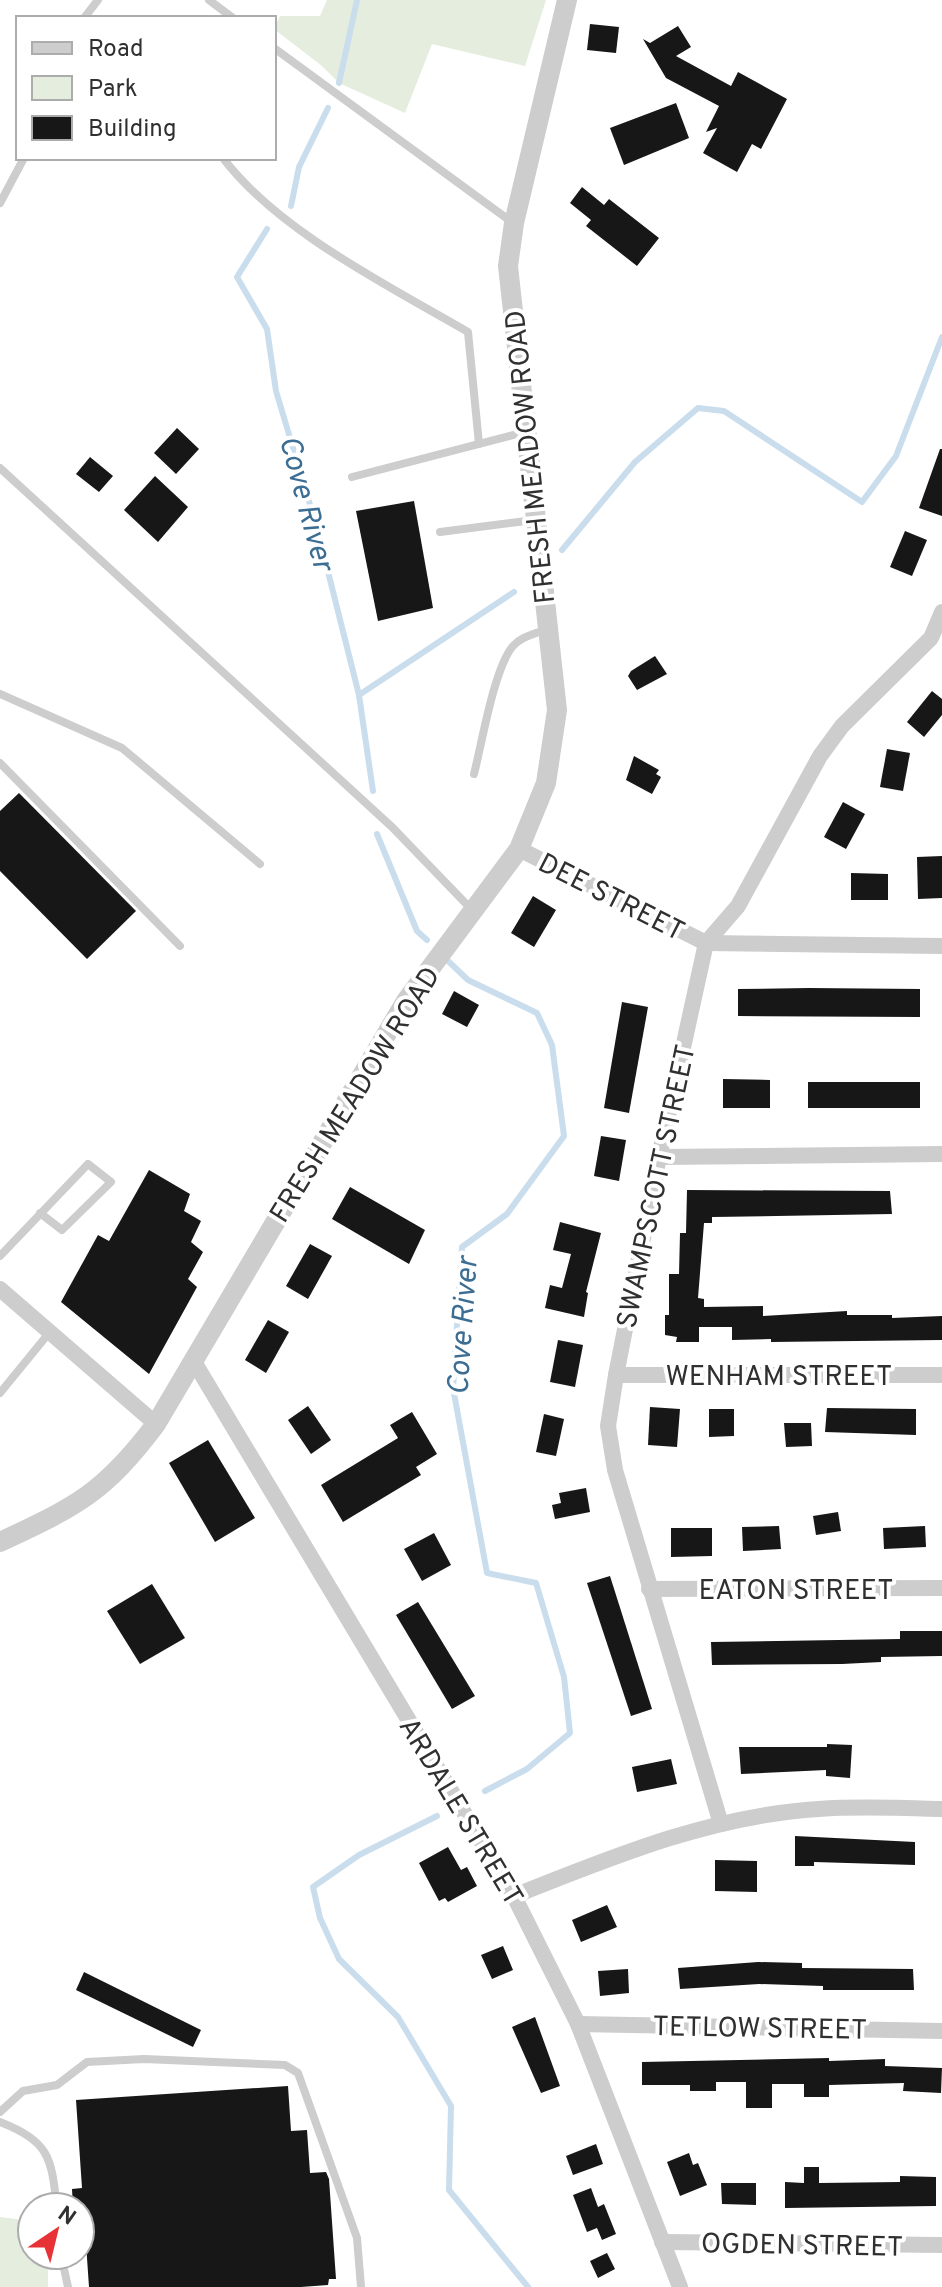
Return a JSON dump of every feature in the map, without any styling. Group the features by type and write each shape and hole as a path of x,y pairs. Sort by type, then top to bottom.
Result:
{"street":[{"name":"FRESH MEADOW ROAD","path":"0,1542 70,1509 100,1489 124,1467 156,1424 406,1001 519,849 546,783 557,710 508,266 514,223 567,0"},
{"name":"SWAMPSCOTT STREET","path":"721,1824 615,1470 608,1426 616,1375 706,943 738,906 820,756 842,726 936,639 942,612"},
{"name":"DEE STREET","path":"519,849 706,943"},
{"path":"706,943 942,946"},
{"path":"659,1157 942,1154"},
{"path":"0,1289 156,1424"},
{"name":"ARDALE STREET","path":"193,1360 514,1896 578,2024 680,2287"},
{"name":"WENHAM STREET","path":"616,1375 942,1375"},
{"name":"EATON STREET","path":"649,1589 942,1588"},
{"path":"514,1896 625,1852 721,1824 818,1809 942,1809"},
{"name":"TETLOW STREET","path":"578,2024 942,2031"},
{"name":"OGDEN STREET","path":"662,2242 942,2245"}],"lane":[{"path":"86,16 98,0"},
{"path":"209,0 230,16"},
{"path":"276,49 514,223"},
{"path":"0,203 23,160"},
{"path":"224,160 243,185 340,257 468,332 479,444"},
{"path":"352,477 526,432"},
{"path":"0,468 392,827 474,911"},
{"path":"440,532 536,520"},
{"path":"474,774 496,685 511,649 522,638 548,629"},
{"path":"0,694 122,748 260,864"},
{"path":"0,763 180,946"},
{"path":"0,1256 40,1213 88,1164 111,1182 62,1230 40,1213"},
{"path":"0,1393 50,1332"},
{"path":"0,2112 23,2091 57,2085 87,2062 144,2059 285,2065 298,2073 357,2238 361,2287"},
{"path":"0,2122 27,2133 51,2160 55,2191"}],"green space":[{"path":"327,0 546,0 525,66 432,44 405,113 339,83 276,31 280,16 320,16"},
{"path":"0,2217 16,2219 16,2271 48,2271 48,2287 0,2287"}],"building":[{"path":"590,24 619,27 616,53 587,50"},
{"path":"678,26 691,47 676,56 731,86 738,72 787,99 761,149 752,144 737,172 703,153 717,128 706,132 719,106 666,78 643,39 650,43"},
{"path":"676,103 689,138 624,165 610,128"},
{"path":"582,187 604,205 609,199 659,238 637,266 586,226 591,220 570,203"},
{"path":"177,428 199,449 176,474 154,453"},
{"path":"942,449 942,516 919,508"},
{"path":"90,457 113,476 99,492 76,474"},
{"path":"155,476 188,507 158,542 124,510"},
{"path":"414,501 433,608 378,621 356,511"},
{"path":"905,531 927,540 912,576 890,567"},
{"path":"655,656 667,674 637,690 628,676"},
{"path":"932,691 942,699 942,715 924,737 907,722"},
{"path":"887,749 910,753 903,791 880,787"},
{"path":"634,756 659,770 656,774 661,777 652,794 626,780"},
{"path":"19,793 136,911 87,959 0,871 0,811"},
{"path":"843,802 865,814 846,849 824,837"},
{"path":"942,856 942,898 918,899 917,857"},
{"path":"851,873 888,874 888,900 851,900"},
{"path":"533,896 556,910 534,947 511,933"},
{"path":"738,989 920,989 920,1017 738,1016"},
{"path":"454,991 479,1005 467,1027 442,1014"},
{"path":"622,1002 648,1007 629,1113 604,1108"},
{"path":"723,1079 770,1080 770,1108 723,1108"},
{"path":"808,1082 920,1082 920,1108 808,1108"},
{"path":"601,1136 626,1140 619,1181 594,1176"},
{"path":"149,1170 190,1194 184,1211 201,1221 191,1242 203,1252 188,1279 197,1287 149,1374 61,1302 98,1235 109,1241"},
{"path":"350,1187 425,1230 409,1264 332,1219"},
{"path":"687,1190 890,1191 892,1214 712,1217 712,1223 704,1223 698,1298 704,1299 704,1307 763,1306 763,1316 847,1311 847,1315 892,1315 892,1318 942,1316 942,1340 732,1340 732,1327 699,1327 699,1342 676,1342 677,1337 665,1335 665,1315 669,1315 669,1274 679,1274 680,1233 686,1233"},
{"path":"560,1222 601,1233 586,1292 584,1317 545,1308 550,1285 562,1288 571,1254 553,1250"},
{"path":"310,1244 332,1256 308,1299 286,1286"},
{"path":"268,1320 289,1332 266,1373 245,1360"},
{"path":"558,1340 583,1345 575,1387 550,1382"},
{"path":"308,1406 331,1440 311,1454 288,1420"},
{"path":"650,1407 680,1409 677,1447 648,1445"},
{"path":"827,1408 916,1409 916,1435 825,1432"},
{"path":"709,1409 734,1409 734,1436 709,1437"},
{"path":"412,1412 437,1454 416,1467 421,1475 343,1522 321,1485 398,1438 390,1425"},
{"path":"544,1414 564,1419 556,1456 536,1452"},
{"path":"784,1423 811,1423 812,1446 786,1447"},
{"path":"208,1440 255,1518 215,1542 169,1463"},
{"path":"586,1488 590,1512 555,1519 552,1505 561,1503 559,1493"},
{"path":"838,1512 841,1531 816,1535 813,1516"},
{"path":"779,1526 781,1549 743,1551 742,1527"},
{"path":"925,1526 926,1547 884,1549 883,1528"},
{"path":"671,1528 712,1528 712,1556 671,1557"},
{"path":"434,1533 451,1565 422,1581 404,1549"},
{"path":"610,1576 652,1709 631,1716 587,1583"},
{"path":"152,1584 185,1638 140,1664 107,1611"},
{"path":"418,1602 475,1696 452,1709 396,1615"},
{"path":"900,1631 942,1631 942,1656 881,1657 881,1662 842,1664 712,1665 711,1642 900,1639"},
{"path":"827,1744 852,1745 850,1778 826,1776 826,1770 741,1774 739,1747 827,1747"},
{"path":"671,1759 677,1784 637,1792 632,1767"},
{"path":"795,1836 915,1842 915,1865 814,1862 814,1866 795,1866"},
{"path":"448,1847 461,1870 467,1867 477,1886 448,1902 445,1898 439,1901 419,1863"},
{"path":"715,1860 757,1861 757,1892 715,1891"},
{"path":"607,1905 617,1927 581,1942 572,1920"},
{"path":"503,1946 513,1970 492,1979 481,1955"},
{"path":"758,1962 802,1963 802,1968 913,1969 914,1990 823,1990 823,1986 759,1984 680,1989 678,1968"},
{"path":"628,1969 629,1993 600,1996 598,1971"},
{"path":"84,1972 201,2030 193,2047 76,1990"},
{"path":"535,2017 560,2086 541,2093 512,2027"},
{"path":"829,2058 829,2061 885,2059 885,2066 942,2068 941,2093 903,2091 904,2083 829,2085 829,2097 804,2097 804,2084 772,2084 772,2108 746,2108 746,2082 716,2082 716,2091 690,2091 690,2085 642,2085 642,2062"},
{"path":"288,2086 291,2131 307,2130 310,2173 326,2172 329,2179 336,2279 329,2279 328,2285 301,2287 89,2287 88,2271 96,2271 96,2191 72,2191 82,2188 76,2100"},
{"path":"596,2144 603,2164 573,2175 566,2156"},
{"path":"689,2153 693,2165 698,2163 707,2185 680,2196 667,2162"},
{"path":"804,2167 819,2167 819,2183 900,2182 900,2176 936,2177 936,2206 785,2208 785,2182 804,2183"},
{"path":"721,2183 756,2183 756,2205 722,2204"},
{"path":"591,2188 598,2207 604,2204 616,2234 602,2240 597,2228 587,2232 573,2195"},
{"path":"607,2253 615,2269 598,2278 590,2261"}],"waterway":[{"name":"Cove River","path":"339,83 357,0"},
{"name":"Cove River","path":"291,206 299,167 328,108"},
{"name":"Cove River","path":"267,229 237,277 267,329 276,391 317,528 359,695 373,791"},
{"path":"562,550 635,462 698,408 724,411 862,502 896,456 942,337"},
{"path":"359,695 514,592"},
{"name":"Cove River","path":"377,834 417,931 427,940"},
{"name":"Cove River","path":"446,959 468,980 537,1013 552,1045 564,1136 507,1214 462,1247 453,1388 487,1573 536,1583 564,1677 570,1733 527,1769 485,1791"},
{"name":"Cove River","path":"437,1816 359,1855 313,1887 320,1918 339,1959 398,2017 451,2106 449,2190 528,2287"}]}
